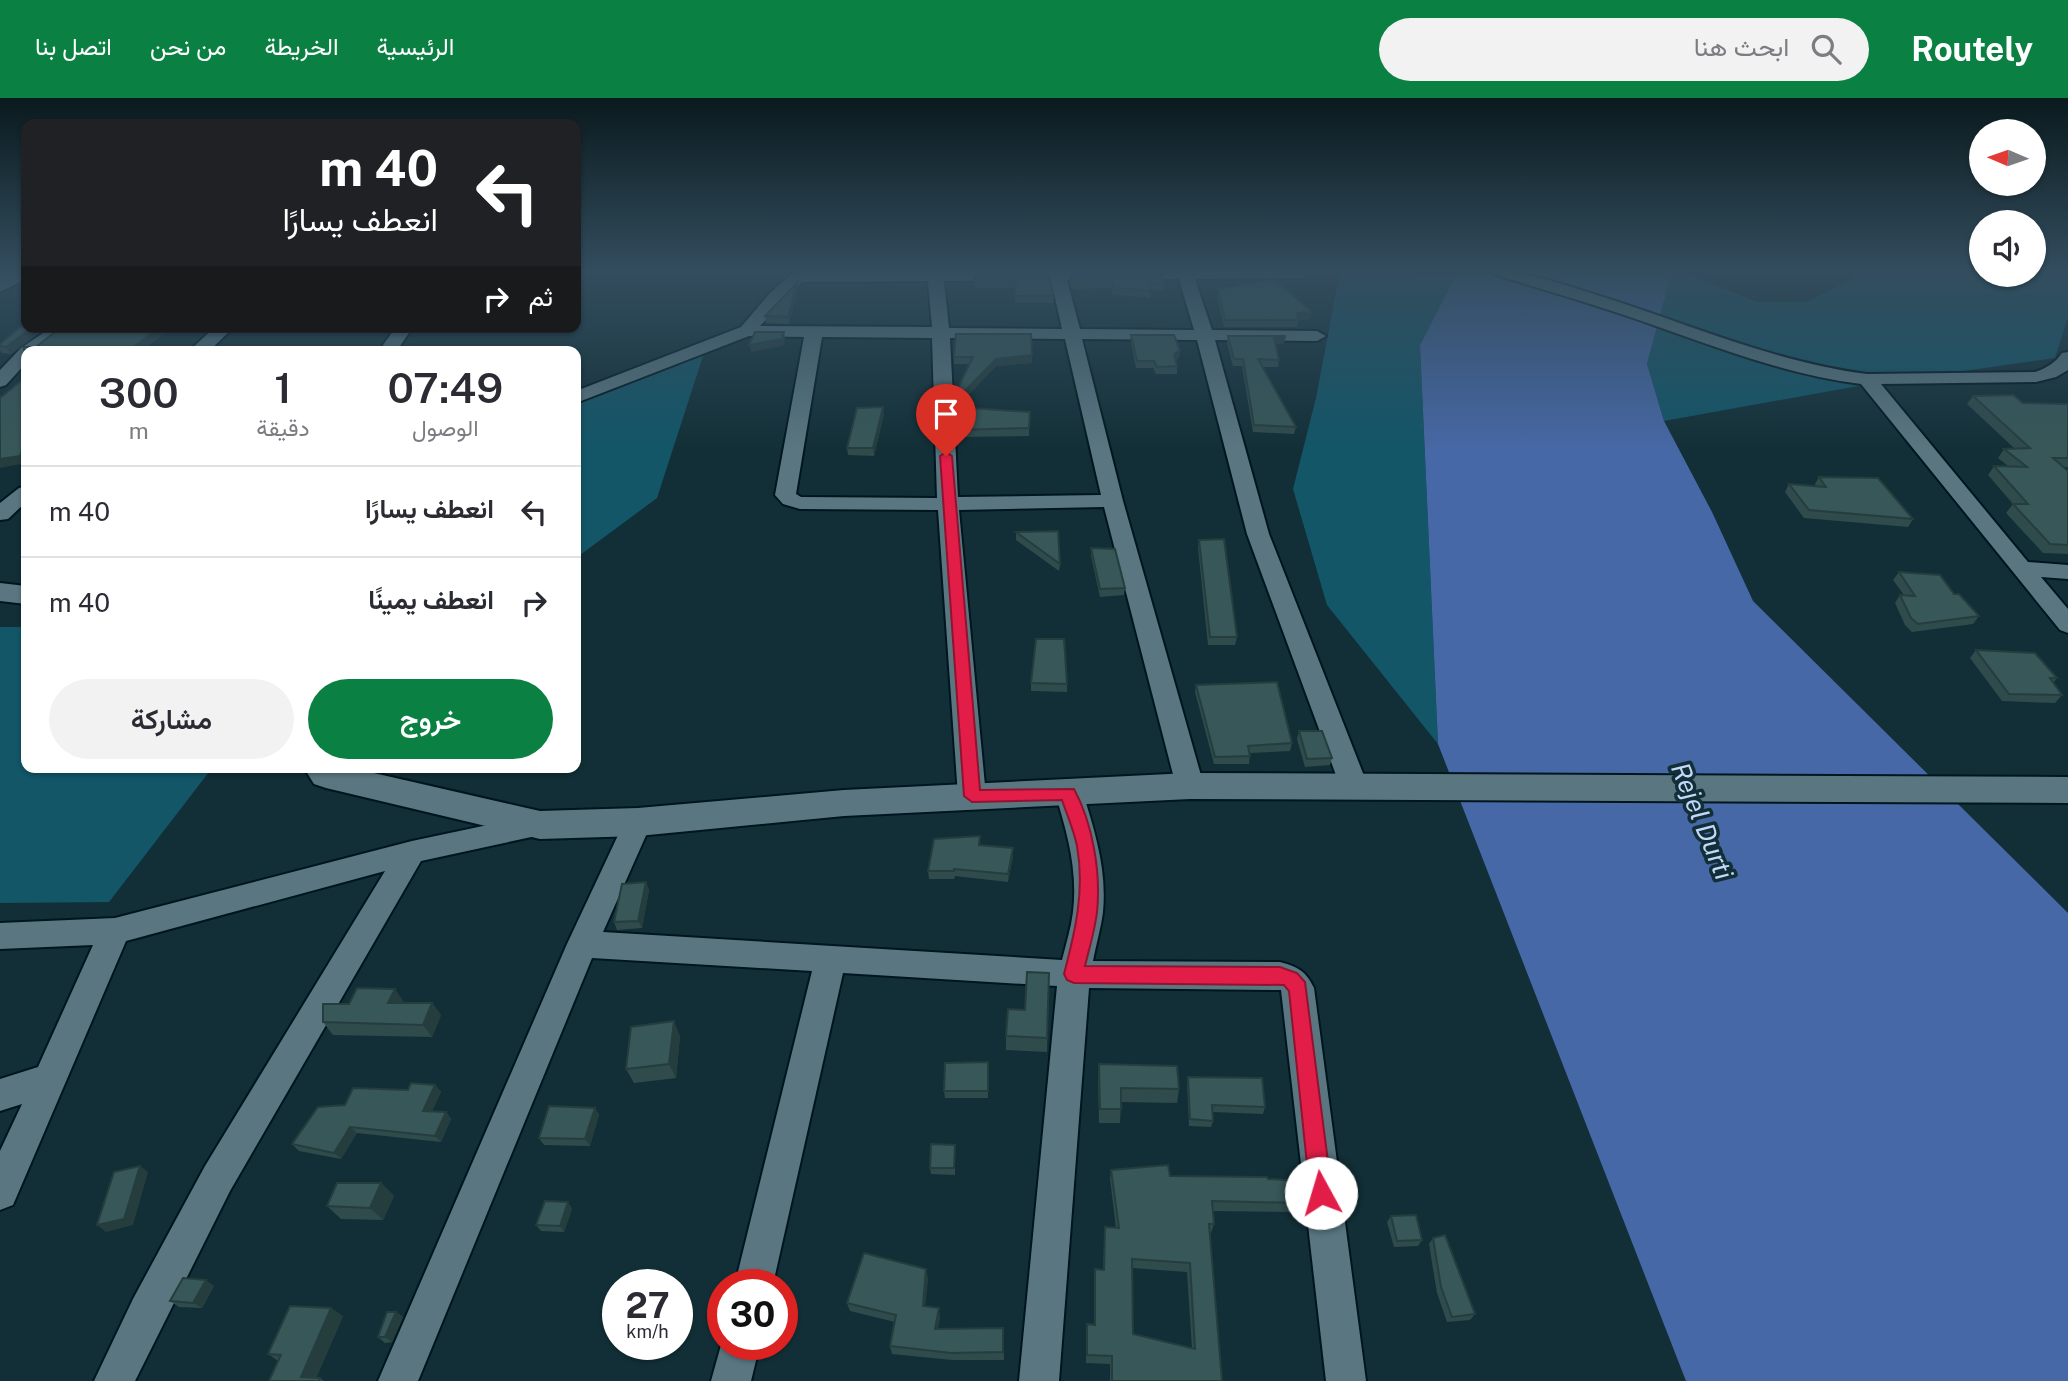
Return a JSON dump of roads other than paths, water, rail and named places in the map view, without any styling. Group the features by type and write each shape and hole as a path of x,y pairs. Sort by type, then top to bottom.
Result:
{"street":[{"path":"581,395 747,331 1317,336"},
{"path":"814,331 785,495 790,500 800,503 948,504 1113,501"},
{"path":"942,331 948,504 972,796"},
{"path":"1071,331 1113,501 1191,786"},
{"path":"1204,331 1258,534 1354,786"},
{"path":"1686,331 1793,368 1867,379 2036,377 2050,373 2066,363 2068,356"},
{"path":"38,346 56,333"},
{"path":"204,346 219,333"},
{"path":"0,381 19,360"},
{"path":"1867,379 2068,625"},
{"path":"0,514 21,496"},
{"path":"2021,568 2068,572"},
{"path":"0,592 21,594"},
{"path":"332,773 540,825"},
{"path":"0,936 115,930 412,852 540,825 638,822 844,803 1191,786 2068,790"},
{"path":"1040,1381 1074,974 1088,913 1089,884 1085,846 1069,793"},
{"path":"398,1381 582,944 638,822"},
{"path":"114,1381 136,1332 262,1099 412,852"},
{"path":"0,1192 115,930"},
{"path":"582,944 1074,974 1280,975 1291,979 1298,988 1346,1381"},
{"path":"758,1269 831,959"},
{"path":"0,1095 51,1078"},
{"path":"731,1381 736,1360"}],"water":[{"name":"Rejel Durti","path":"1427,331 1656,331 1647,364 1664,421 1712,512 1753,601 2068,913 2068,1381 1686,1381 1438,744 1420,345"}]}
